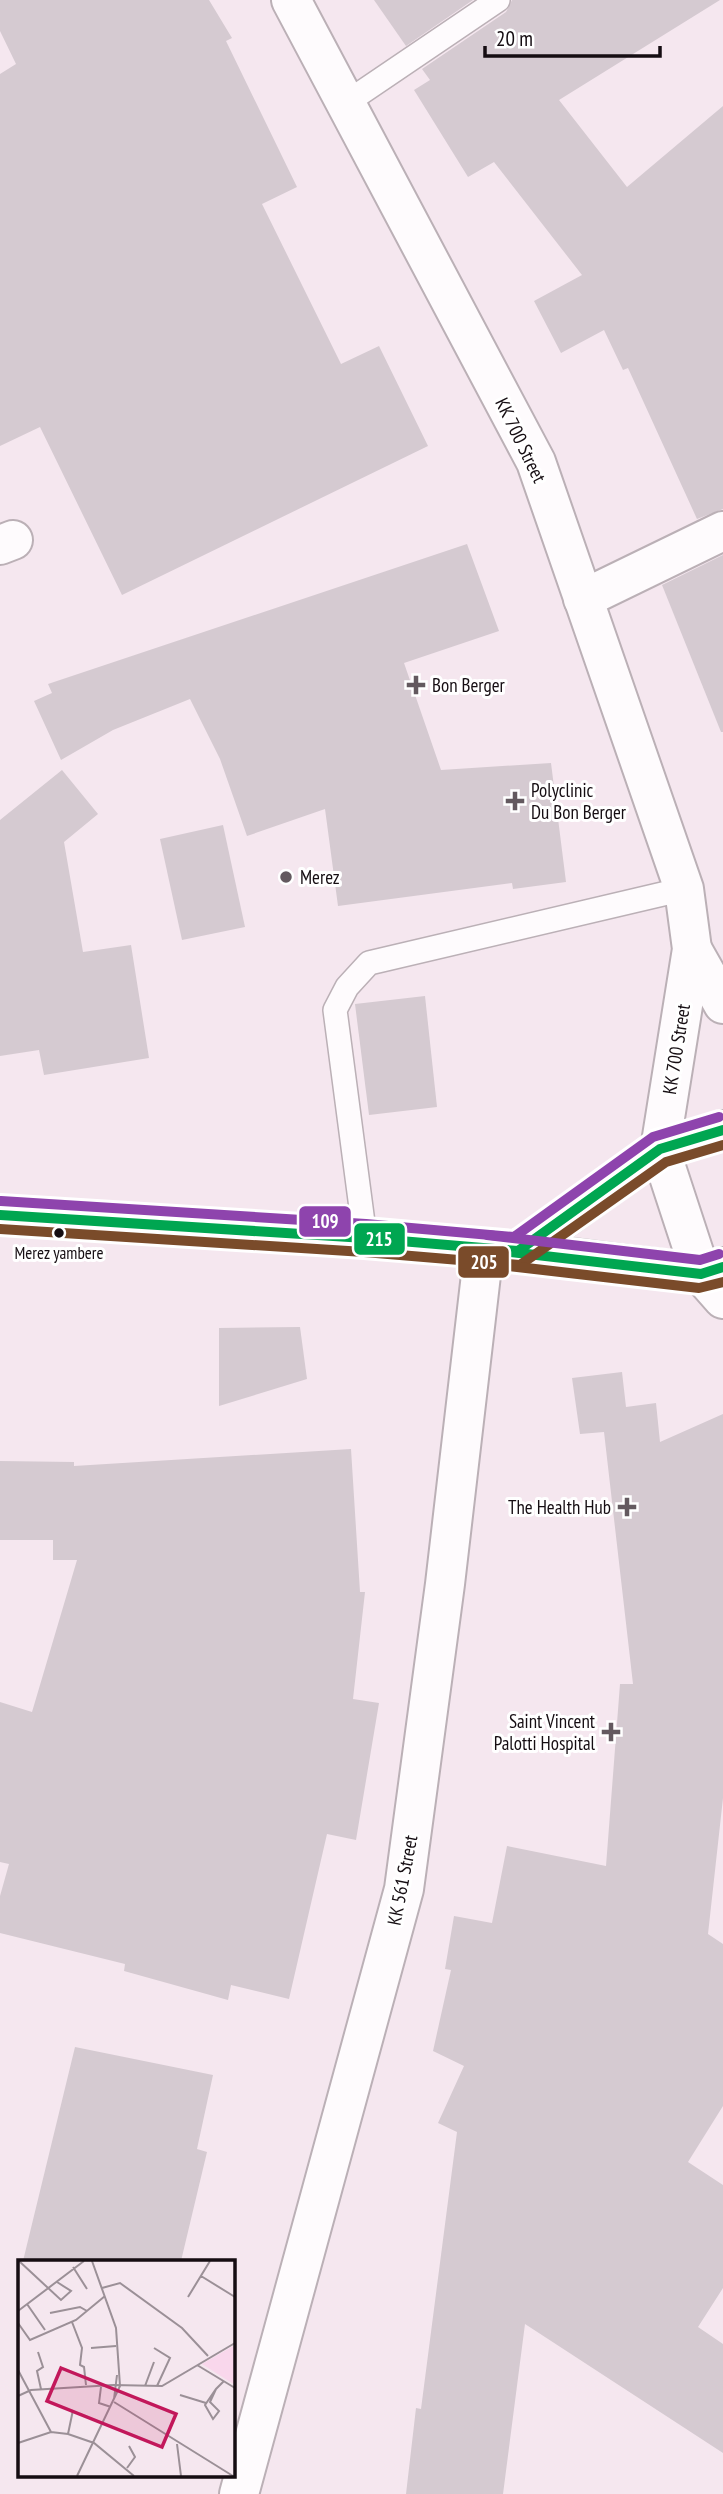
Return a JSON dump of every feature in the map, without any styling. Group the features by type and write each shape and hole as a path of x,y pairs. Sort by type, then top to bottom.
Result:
{"street":[{"name":"KK 700 Street","path":"291,0 536,462 684,889 692,949 660,1149"},
{"path":"583,599 723,531"},
{"name":"KK 700 Street","path":"692,949 723,1004"},
{"path":"501,1250 660,1149 723,1130"},
{"path":"660,1149 716,1280"},
{"path":"0,1215 365,1238 501,1250 716,1280"},
{"name":"KK 561 Street","path":"239,2494 404,1889 445,1584 501,1250"}],"lane":[{"path":"346,103 498,0"},
{"path":"365,1238 335,1010 347,987 369,963 684,889"}],"building":[{"path":"0,0 209,0 232,38 226,41 297,187 262,204 341,364 379,346 428,446 122,595 40,427 0,446 0,74 16,64 0,31"},
{"path":"374,0 473,0 406,46"},
{"path":"512,0 720,0 559,100 627,187 723,106 723,509 697,519 628,368 623,370 604,330 561,353 534,301 582,275 494,162 468,177 414,90 430,80 422,69 506,12"},
{"path":"467,544 499,631 404,663 441,770 551,763 566,882 513,889 512,883 338,906 325,809 247,836 220,759 190,699 113,730 61,760 34,701 52,693 48,684"},
{"path":"723,555 723,732 721,732 662,585"},
{"path":"62,770 98,814 64,842 83,952 131,945 149,1058 44,1075 39,1050 0,1056 0,820"},
{"path":"223,825 245,927 182,940 160,839"},
{"path":"425,996 437,1107 369,1115 355,1004"},
{"path":"300,1327 307,1379 219,1406 219,1328"},
{"path":"622,1372 626,1407 656,1403 660,1442 723,1414 723,1798 708,1934 723,1944 723,2106 688,2162 723,2185 723,2288 698,2327 723,2344 723,2453 525,2324 503,2494 406,2494 416,2408 421,2409 457,2132 438,2123 464,2066 433,2051 451,1970 445,1969 454,1916 492,1923 507,1846 606,1866 620,1684 633,1684 604,1432 580,1434 572,1378"},
{"path":"351,1449 360,1592 365,1592 353,1699 379,1703 356,1840 327,1834 289,1999 231,1985 228,2000 124,1971 125,1964 0,1933 0,1896 9,1864 0,1862 0,1702 32,1712 77,1560 53,1560 53,1540 0,1540 0,1461 74,1462 74,1466"},
{"path":"75,2047 213,2075 197,2149 207,2152 181,2260 23,2260"}],"transit line":[{"name":"109","path":"1,1201 366,1224 514,1237 653,1137 719,1117"},
{"name":"215","path":"0,1215 365,1238 518,1251 660,1149 723,1130"},
{"name":"205","path":"0,1229 364,1252 520,1265 666,1162 723,1145"},
{"name":"109","path":"487,1235 700,1260 719,1254"},
{"name":"215","path":"485,1249 701,1274 723,1267"},
{"name":"205","path":"483,1263 699,1288 723,1282"}],"place":[{"name":"Bon Berger","path":"416,685"},
{"name":"Polyclinic Du Bon Berger","path":"515,801"},
{"name":"Merez","path":"286,877"},
{"name":"Merez yambere","path":"59,1233"},
{"name":"The Health Hub","path":"627,1507"},
{"name":"Saint Vincent Palotti Hospital","path":"611,1732"}]}
